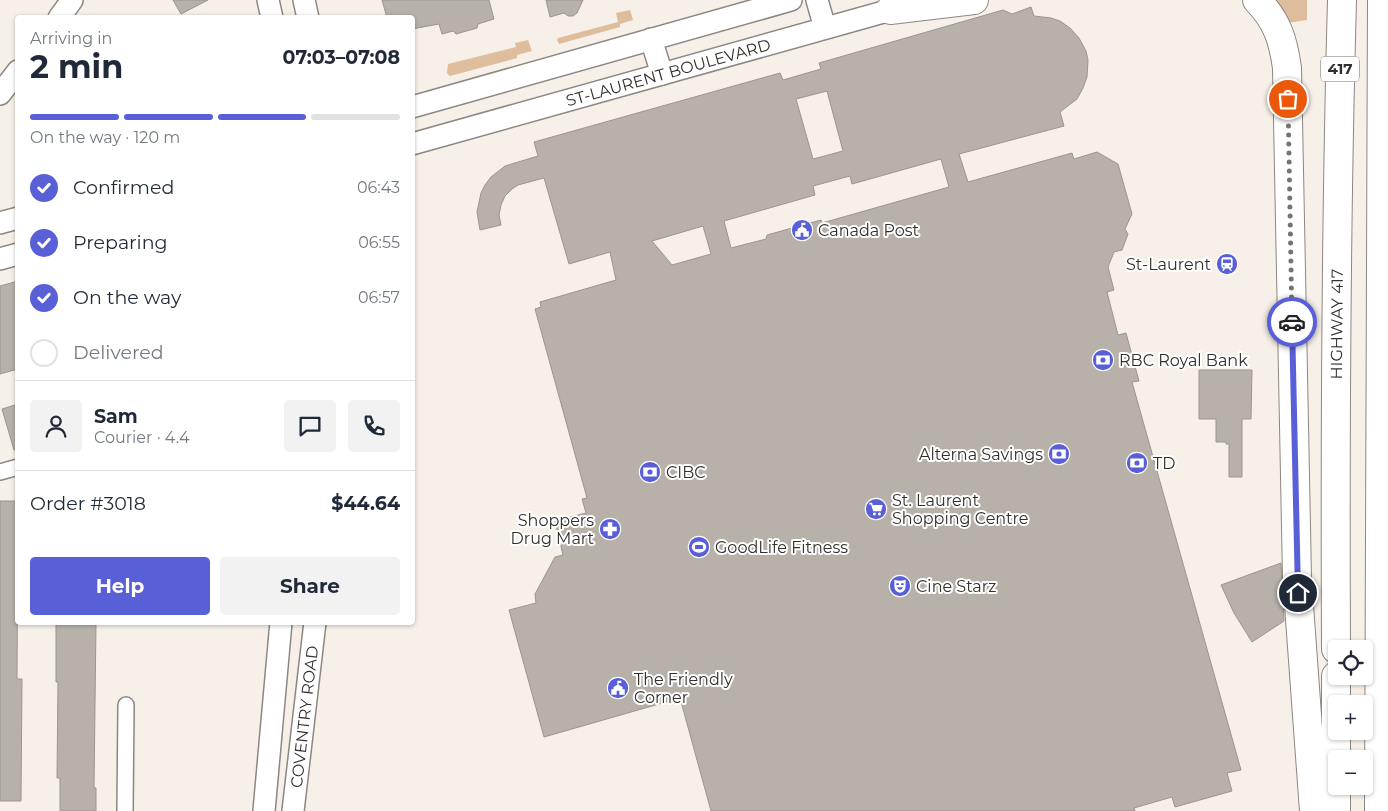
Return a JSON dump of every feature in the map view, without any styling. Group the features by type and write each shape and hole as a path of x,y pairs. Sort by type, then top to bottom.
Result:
{"highway":[{"path":"890,10 974,0"},
{"path":"1257,0 1276,24 1282,37 1287,68 1296,568 1314,811"},
{"path":"1330,0 1338,139"},
{"name":"HIGHWAY 417","path":"1336,640 1338,139 1342,0"},
{"name":"417","path":"1379,811 1382,0"},
{"path":"1336,685 1336,811"}],"main road":[{"path":"61,15 72,0"},
{"path":"268,0 271,15"},
{"path":"733,16 753,0"},
{"path":"415,106 791,0"},
{"path":"817,0 825,28"},
{"name":"ST-LAURENT BOULEVARD","path":"416,144 925,0"},
{"path":"651,39 662,74"},
{"path":"0,94 15,75"},
{"path":"0,223 15,219"},
{"path":"0,259 15,255"},
{"name":"COVENTRY ROAD","path":"264,811 281,625"},
{"name":"COVENTRY ROAD","path":"293,811 315,625"}],"street":[{"path":"0,472 15,468"},
{"path":"125,811 126,705"}],"shaded area":[{"path":"1271,0 1307,0 1307,20 1287,23"},
{"path":"630,10 633,20 620,24 620,27 559,44 557,40 558,38 618,22 616,13"},
{"path":"528,40 532,51 517,55 517,58 450,76 447,73 448,64 516,47 515,43"}],"building":[{"path":"173,0 208,0 181,14"},
{"path":"382,0 489,0 494,19 478,24 477,28 456,34 453,31 442,34 439,24 415,28 415,15 386,15"},
{"path":"546,0 583,0 577,13 573,16 568,16 564,13 550,17"},
{"name":"St. Laurent Shopping Centre","path":"1031,7 1034,16 1060,21 1070,28 1079,38 1086,51 1088,60 1087,77 1083,88 1077,99 1060,112 1064,126 959,154 968,182 1072,153 1074,159 1097,152 1118,164 1132,214 1125,229 1128,234 1122,250 1114,252 1108,267 1114,290 1107,292 1118,335 1126,333 1139,381 1132,382 1241,770 1227,773 1232,791 1175,807 1172,797 1134,808 1135,811 711,811 680,698 544,737 509,610 536,603 535,594 555,557 563,555 555,521 586,513 582,499 587,498 535,309 541,307 540,302 616,280 610,252 569,264 544,178 518,185 512,189 505,196 501,205 499,215 501,225 480,230 477,212 481,193 485,185 491,177 505,166 538,156 534,142 780,73 783,80 821,69 819,63 1003,10 1012,14","holes":["827,91 843,151 813,159 796,99","941,159 949,187 822,223 821,220 767,235 766,239 731,248 724,221 815,195 813,186 850,176 852,184","703,226 711,254 672,265 652,241"]},
{"path":"15,282 15,370 0,374 0,286"},
{"path":"1199,370 1252,370 1251,419 1242,419 1242,477 1229,477 1229,444 1226,444 1226,442 1216,442 1216,419 1199,419"},
{"path":"15,405 15,450 14,450 2,409"},
{"path":"0,501 15,501 17,679 22,679 21,801 0,801"},
{"path":"1281,563 1284,621 1252,642 1234,613 1221,585"},
{"path":"56,625 96,625 94,788 96,788 96,811 60,811 60,778 57,778 58,682 56,682"}],"way so far":[{"path":"1288,99 1292,322"}],"place":[{"name":"Canada Post","path":"802,230"},
{"name":"St-Laurent","path":"1227,264"},
{"name":"RBC Royal Bank","path":"1103,360"},
{"name":"Alterna Savings","path":"1059,454"},
{"name":"TD","path":"1137,463"},
{"name":"CIBC","path":"650,472"},
{"name":"St. Laurent Shopping Centre","path":"876,509"},
{"name":"Shoppers Drug Mart","path":"610,529"},
{"name":"GoodLife Fitness","path":"699,547"},
{"name":"Cine Starz","path":"900,586"},
{"name":"The Friendly Corner","path":"618,688"}],"route":[{"path":"1292,322 1298,593"}]}
